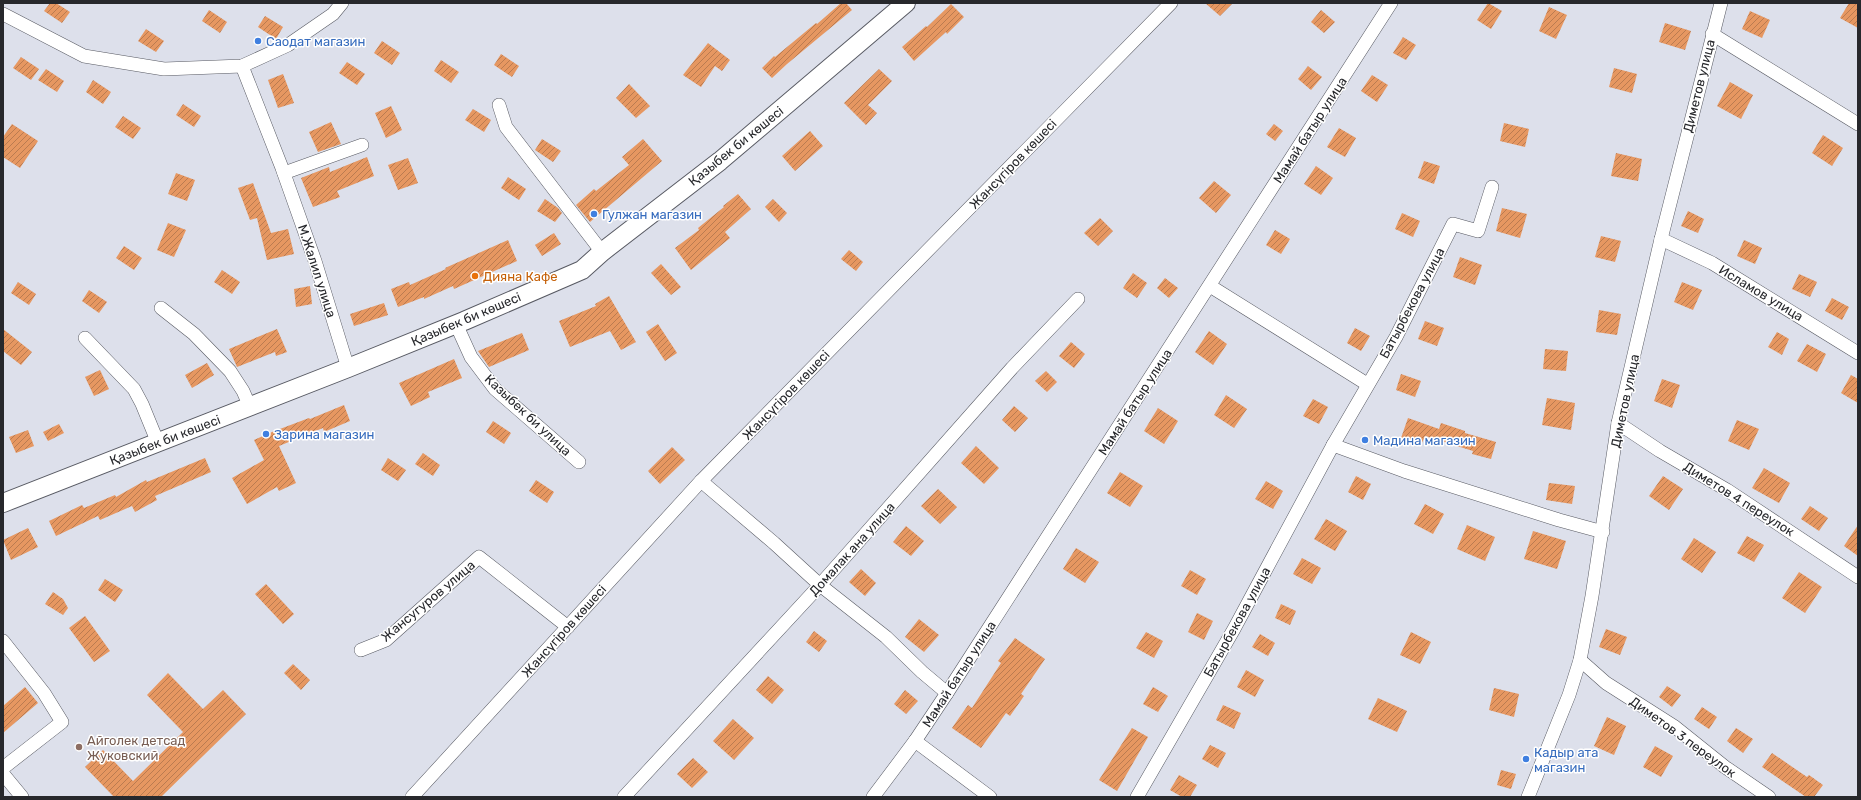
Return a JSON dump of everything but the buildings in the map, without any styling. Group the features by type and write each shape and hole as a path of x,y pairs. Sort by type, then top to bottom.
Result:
{"main road":[{"name":"Қазыбек би көшесі","path":"3,503 348,368 582,270 602,252 720,161 906,3"}],"street":[{"path":"3,14 84,56 164,69 242,66 288,45 333,14 342,3"},
{"name":"Жансүгіров көшесі","path":"412,797 701,481 1170,3"},
{"name":"Мамай батыр улица","path":"872,797 915,741 947,693 1391,3"},
{"name":"Диметов улица","path":"1528,797 1569,695 1580,660 1603,532 1618,423 1661,239 1721,3"},
{"path":"1712,34 1858,124"},
{"name":"М.Жалил улица","path":"242,66 284,173 315,261 348,368"},
{"path":"499,105 506,127 602,252"},
{"path":"284,173 362,145"},
{"name":"Батырбекова улица","path":"1137,797 1234,629 1367,384 1396,337 1453,224 1478,231 1492,187"},
{"name":"Исламов улица","path":"1661,239 1712,263 1858,353"},
{"path":"1210,286 1367,384"},
{"name":"Домалак ана улица","path":"624,797 820,585 1012,368 1078,299"},
{"path":"161,308 194,334 230,371 243,391 250,407"},
{"name":"Казыбек би улица","path":"456,324 471,357 495,389 579,462"},
{"path":"85,338 104,355 134,389 142,404 158,443"},
{"name":"Диметов 4 переулок","path":"1618,423 1660,451 1728,490 1858,577"},
{"path":"1333,445 1404,471 1559,520 1603,532"},
{"path":"701,481 774,543 820,585 886,637 922,672 947,693"},
{"name":"Жансугуров улица","path":"361,650 386,640 479,557 568,627"},
{"path":"3,641 44,693 62,722 3,768"},
{"name":"Диметов 3 переулок","path":"1580,660 1606,683 1675,728 1725,767 1769,797"},
{"path":"915,741 990,797"},
{"path":"3,774 22,797"}],"place":[{"name":"Саодат магазин","path":"258,41"},
{"name":"Гулжан магазин","path":"594,214"},
{"name":"Дияна Кафе","path":"475,276"},
{"name":"Зарина магазин","path":"266,434"},
{"name":"Мадина магазин","path":"1365,440"},
{"name":"Айголек детсад Жуковский","path":"79,747"},
{"name":"Кадыр ата магазин","path":"1526,759"}]}
